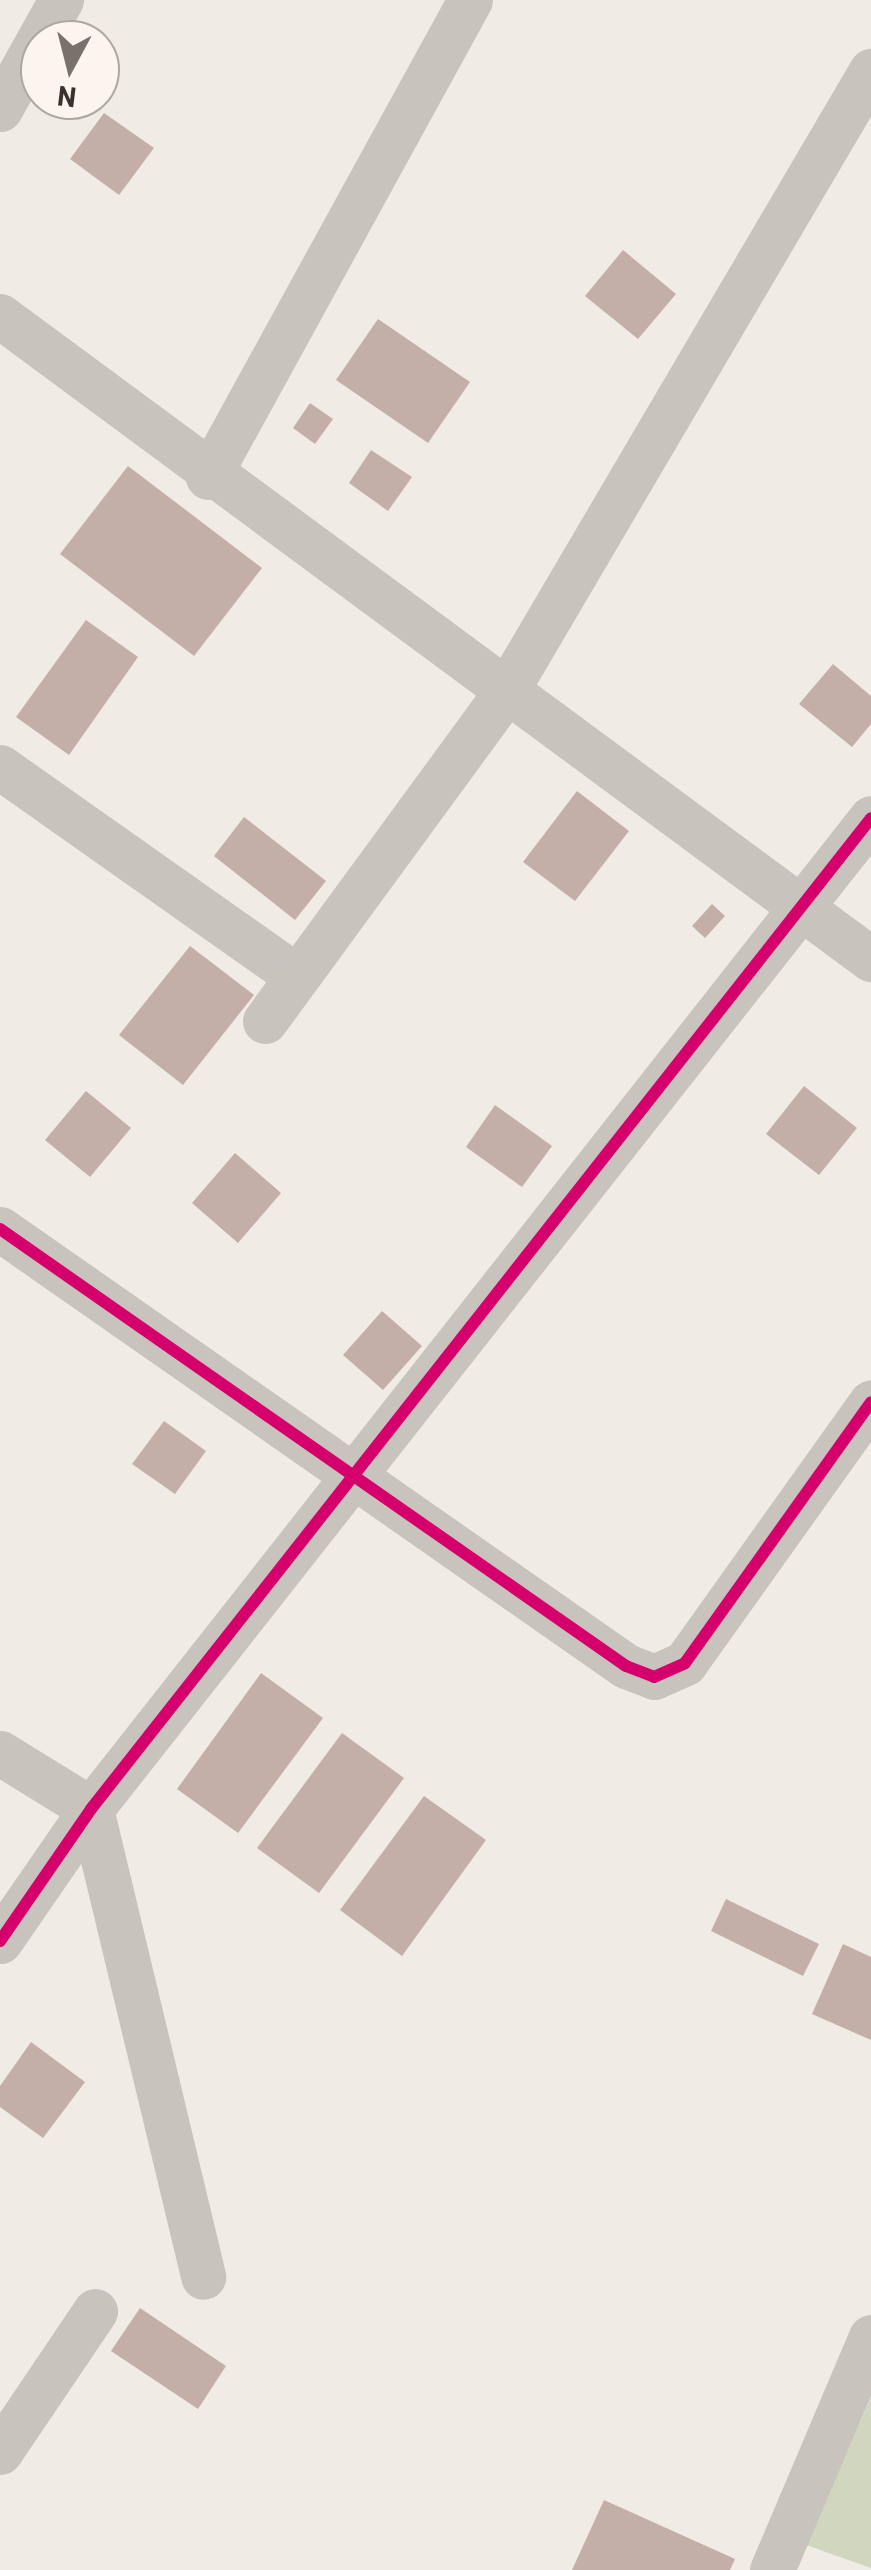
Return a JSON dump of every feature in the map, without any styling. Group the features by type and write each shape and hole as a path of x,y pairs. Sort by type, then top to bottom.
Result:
{"street":[{"path":"0,109 61,0"},
{"path":"208,477 470,0"},
{"path":"266,1021 295,975 505,694 871,71"},
{"path":"0,316 208,477 799,915 871,959"},
{"path":"0,767 295,975"},
{"path":"0,1941 91,1809 357,1478 871,818"},
{"path":"0,1229 357,1478 654,1677 685,1663 871,1402"},
{"path":"0,1753 91,1809 203,2277"},
{"path":"0,2452 94,2311"},
{"path":"772,2570 871,2337"}],"green space":[{"path":"871,2397 871,2568 806,2545"}],"building":[{"path":"99,120 114,120 154,148 119,195 70,159"},
{"path":"623,250 676,294 638,339 585,296"},
{"path":"378,319 470,382 428,443 336,380"},
{"path":"310,403 333,419 315,444 293,428"},
{"path":"371,450 412,477 388,511 349,483"},
{"path":"128,466 262,568 194,656 60,554"},
{"path":"86,620 138,657 69,755 16,717"},
{"path":"833,664 871,696 871,724 852,747 799,704"},
{"path":"577,791 629,831 575,901 523,862"},
{"path":"244,817 326,881 295,920 214,856"},
{"path":"712,904 725,916 705,938 692,926"},
{"path":"190,946 254,995 183,1085 119,1035"},
{"path":"804,1086 857,1128 819,1175 766,1134"},
{"path":"86,1091 131,1128 90,1177 45,1140"},
{"path":"495,1105 552,1146 522,1187 466,1147"},
{"path":"235,1153 281,1193 238,1243 192,1203"},
{"path":"382,1311 422,1346 383,1390 343,1355"},
{"path":"164,1421 206,1451 175,1494 132,1464"},
{"path":"261,1673 323,1718 238,1833 177,1789"},
{"path":"342,1733 404,1778 319,1893 257,1848"},
{"path":"424,1796 486,1840 402,1956 340,1910"},
{"path":"726,1899 819,1944 803,1976 711,1931"},
{"path":"843,1944 871,1957 871,2040 812,2014"},
{"path":"31,2042 85,2082 43,2138 0,2107 0,2086"},
{"path":"140,2308 226,2366 198,2409 111,2351"},
{"path":"604,2500 735,2559 730,2570 572,2570"}],"cycle path":[{"path":"0,1941 91,1809 871,818"},
{"path":"0,1229 626,1666 654,1677 685,1663 871,1402"}]}
